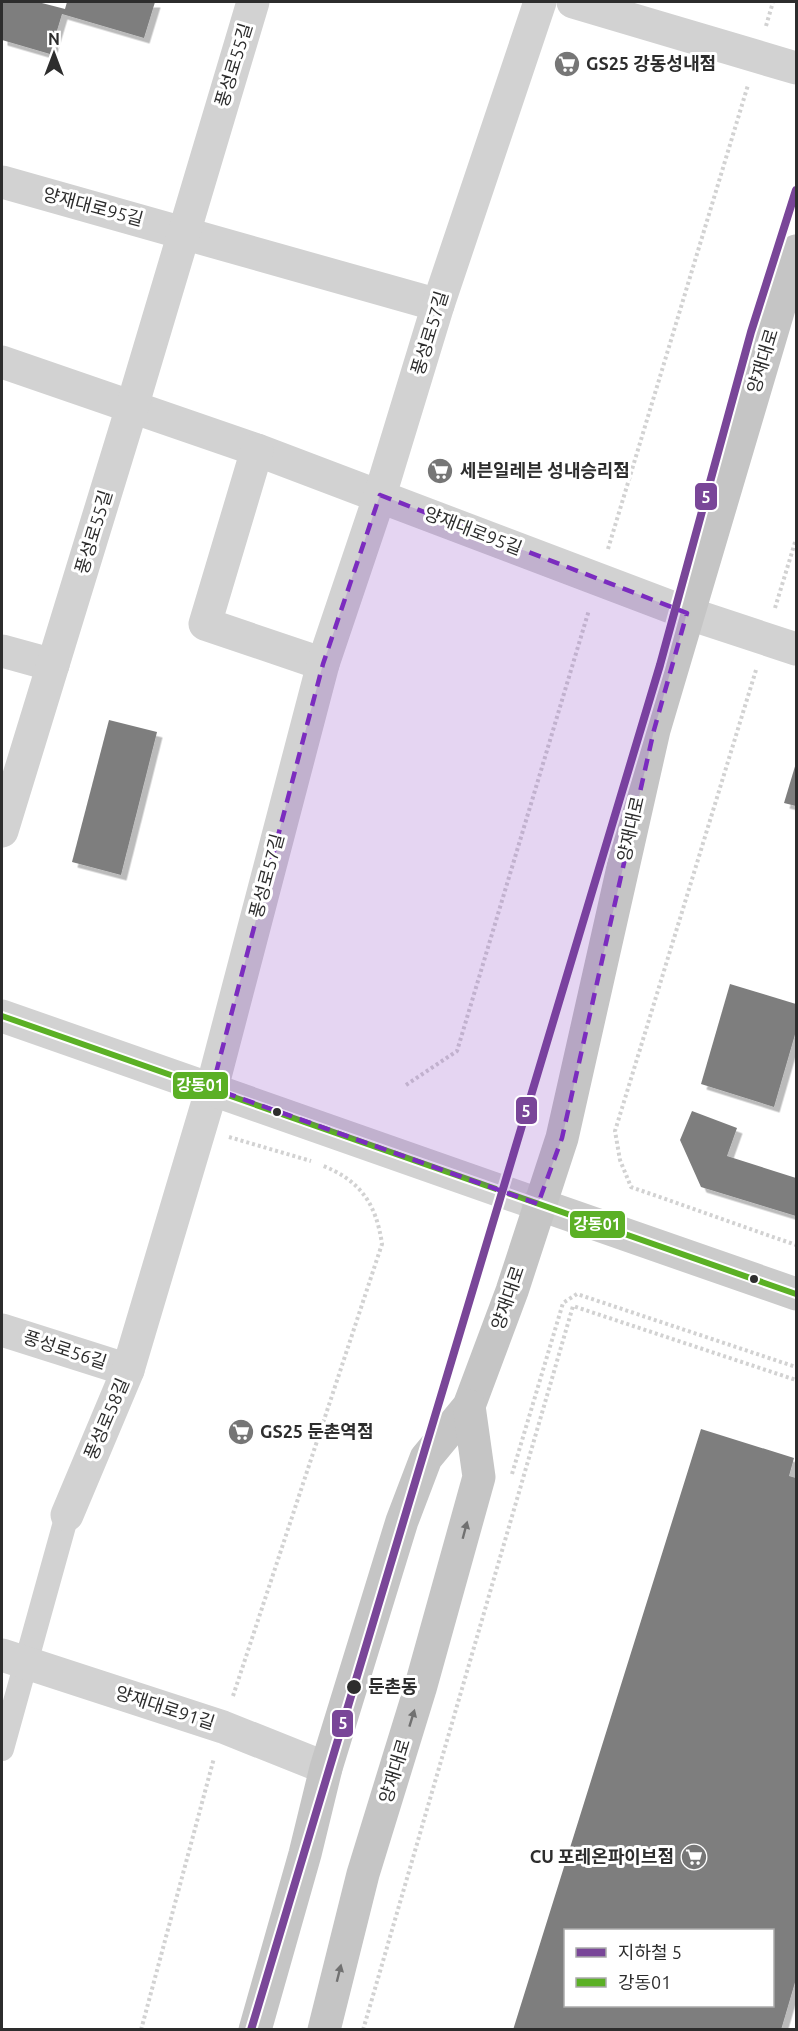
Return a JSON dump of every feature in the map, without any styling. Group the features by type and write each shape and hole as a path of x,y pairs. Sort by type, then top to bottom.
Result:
{"main road":[{"name":"양재대로","path":"255,2030 305,1854 326,1768 402,1521 426,1458 469,1406 512,1291 538,1204 562,1138 654,730 796,251"},
{"path":"538,1204 796,1294"},
{"name":"양재대로","path":"324,2030 363,1874 420,1689 479,1477 469,1406"}],"street":[{"name":"풍성로55길","path":"2,831 253,2"},
{"name":"풍성로57길","path":"212,1088 322,664 380,495 438,305 540,2"},
{"path":"573,2 796,68"},
{"name":"양재대로95길","path":"2,182 184,232"},
{"path":"184,232 438,305"},
{"name":"양재대로95길","path":"2,362 257,450 687,613 796,649"},
{"path":"257,450 205,624 322,664"},
{"path":"2,651 53,666"},
{"path":"2,1016 538,1204"},
{"name":"풍성로58길","path":"2,1749 13,1659 67,1515 128,1370 212,1088"},
{"name":"풍성로56길","path":"2,1330 128,1370"},
{"name":"양재대로91길","path":"13,1659 223,1727 326,1768"}],"path":[{"path":"796,539 615,1131 620,1160 631,1187 796,1245"},
{"path":"141,2030 223,1727 382,1244 379,1222 367,1196 341,1173 200,1129"},
{"path":"563,1303 577,1294 796,1367"},
{"path":"363,2030 573,1306 796,1380"}],"highlighted area":[{"path":"380,495 687,613 654,730 562,1138 538,1204 212,1088 323,664"}],"building":[{"path":"2,2 38,2 65,9 67,2 155,2 144,38 62,14 50,54 2,40"},
{"path":"109,720 157,732 121,875 72,862"},
{"path":"796,763 796,806 784,803"},
{"path":"730,984 796,1004 796,1031 774,1107 701,1084"},
{"path":"692,1111 737,1128 727,1156 796,1178 796,1216 701,1187 680,1140"},
{"path":"701,1429 794,1458 789,1476 796,1478 796,1979 781,2030 513,2030"}],"metro line":[{"name":"5","path":"251,2030 660,665 751,332 796,190"}],"transit line":[{"name":"강동01","path":"2,1016 796,1294"}],"place":[{"name":"GS25 강동성내점","path":"567,64"},
{"name":"세븐일레븐 성내승리점","path":"440,471"},
{"name":"GS25 둔촌역점","path":"241,1432"},
{"name":"둔촌동","path":"354,1687"},
{"name":"CU 포레온파이브점","path":"694,1857"}]}
